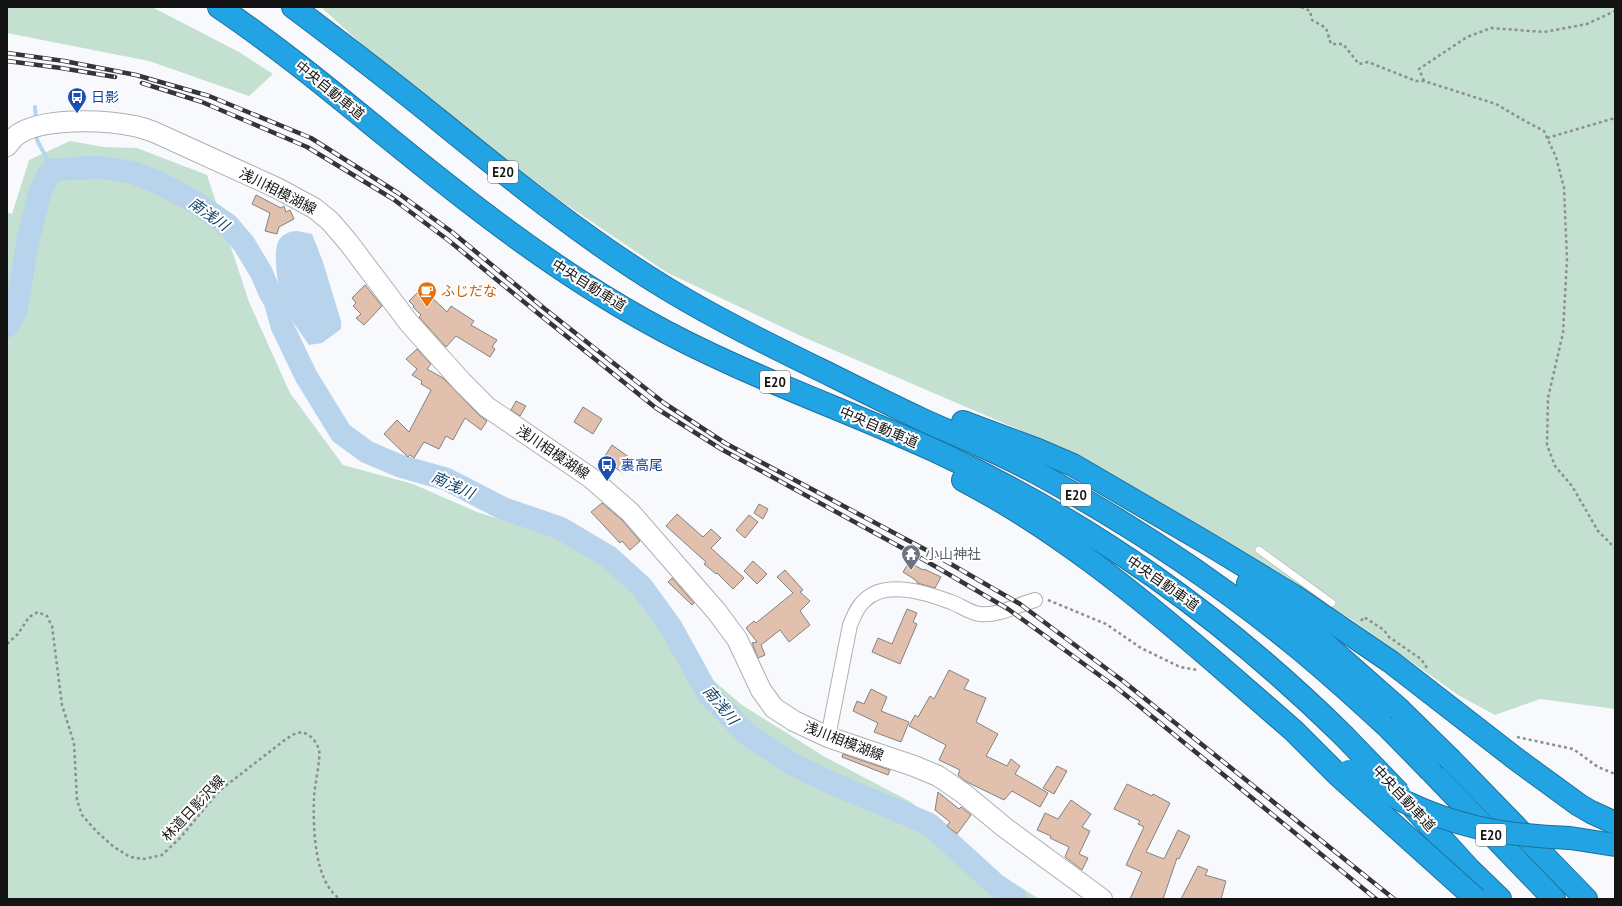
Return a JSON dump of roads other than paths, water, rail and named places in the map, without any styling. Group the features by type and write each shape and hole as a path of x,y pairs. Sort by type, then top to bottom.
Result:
{"highway":[{"name":"中央自動車道","path":"219,7 279,50 450,187 533,250 643,319 702,351 942,454 1013,490 1079,527 1151,573 1235,637 1288,682 1343,735 1411,805 1470,870 1500,899"},
{"name":"中央自動車道","path":"293,7 339,41 561,217 668,290 724,322 921,419 979,444 1035,472 1094,505 1190,567 1299,648 1348,690 1390,729 1554,899"},
{"path":"724,322 968,424 1038,450 1073,465 1210,545 1319,612 1391,662 1553,786 1591,812 1615,823"},
{"path":"761,376 971,484 1035,523 1093,564 1170,623 1209,667 1293,730 1368,783 1411,805 1458,822 1494,831 1526,836 1570,838 1615,845"},
{"path":"1155,514 1315,635 1399,709 1451,760 1586,899"},
{"path":"1293,730 1337,774 1476,899"}],"main road":[{"name":"浅川相模湖線","path":"7,146 16,135 35,126 62,122 135,126 154,132 277,188 314,208 330,221 348,242 409,323 462,382 487,407 591,478 630,512 717,612 737,639 761,690 774,708 794,721 828,737 914,766 938,776 963,793 1004,827 1102,899"}],"street":[{"path":"828,737 850,624 855,613 864,600 876,593 891,589 908,589 952,602 978,614 997,613 1035,600"}],"lane":[{"path":"1259,550 1332,603"}],"water":[{"path":"297,231 312,234 323,262 341,321 341,329 322,343 309,345 290,317 280,294 276,270 277,245 279,240 289,232"}],"waterway":[{"path":"35,107 36,121"},
{"path":"37,131 37,140 53,170"},
{"name":"南浅川","path":"7,326 16,311 28,241 40,192 48,175 53,170 99,167 131,172 155,181 195,202 228,225 244,244 261,272 275,301 282,326 306,376 341,433 367,452 400,466 446,479 502,508 560,528 609,557 642,587 671,627 708,694 747,734 792,764 829,782 929,824 996,885 1016,899"}],"railway":[{"path":"7,53 64,61 136,75 209,96 311,138 398,193 452,232 545,309 664,403 725,443 930,552 1020,604 1123,681 1394,899"},
{"path":"7,61 115,77"},
{"path":"142,83 202,102 307,147 393,199 448,240 656,408 721,449 926,561 1008,609 1117,688 1376,899"}],"place":[{"name":"日影","path":"77,114"},
{"name":"ふじだな","path":"427,308"},
{"name":"裏高尾","path":"607,482"},
{"name":"小山神社","path":"911,571"}]}
